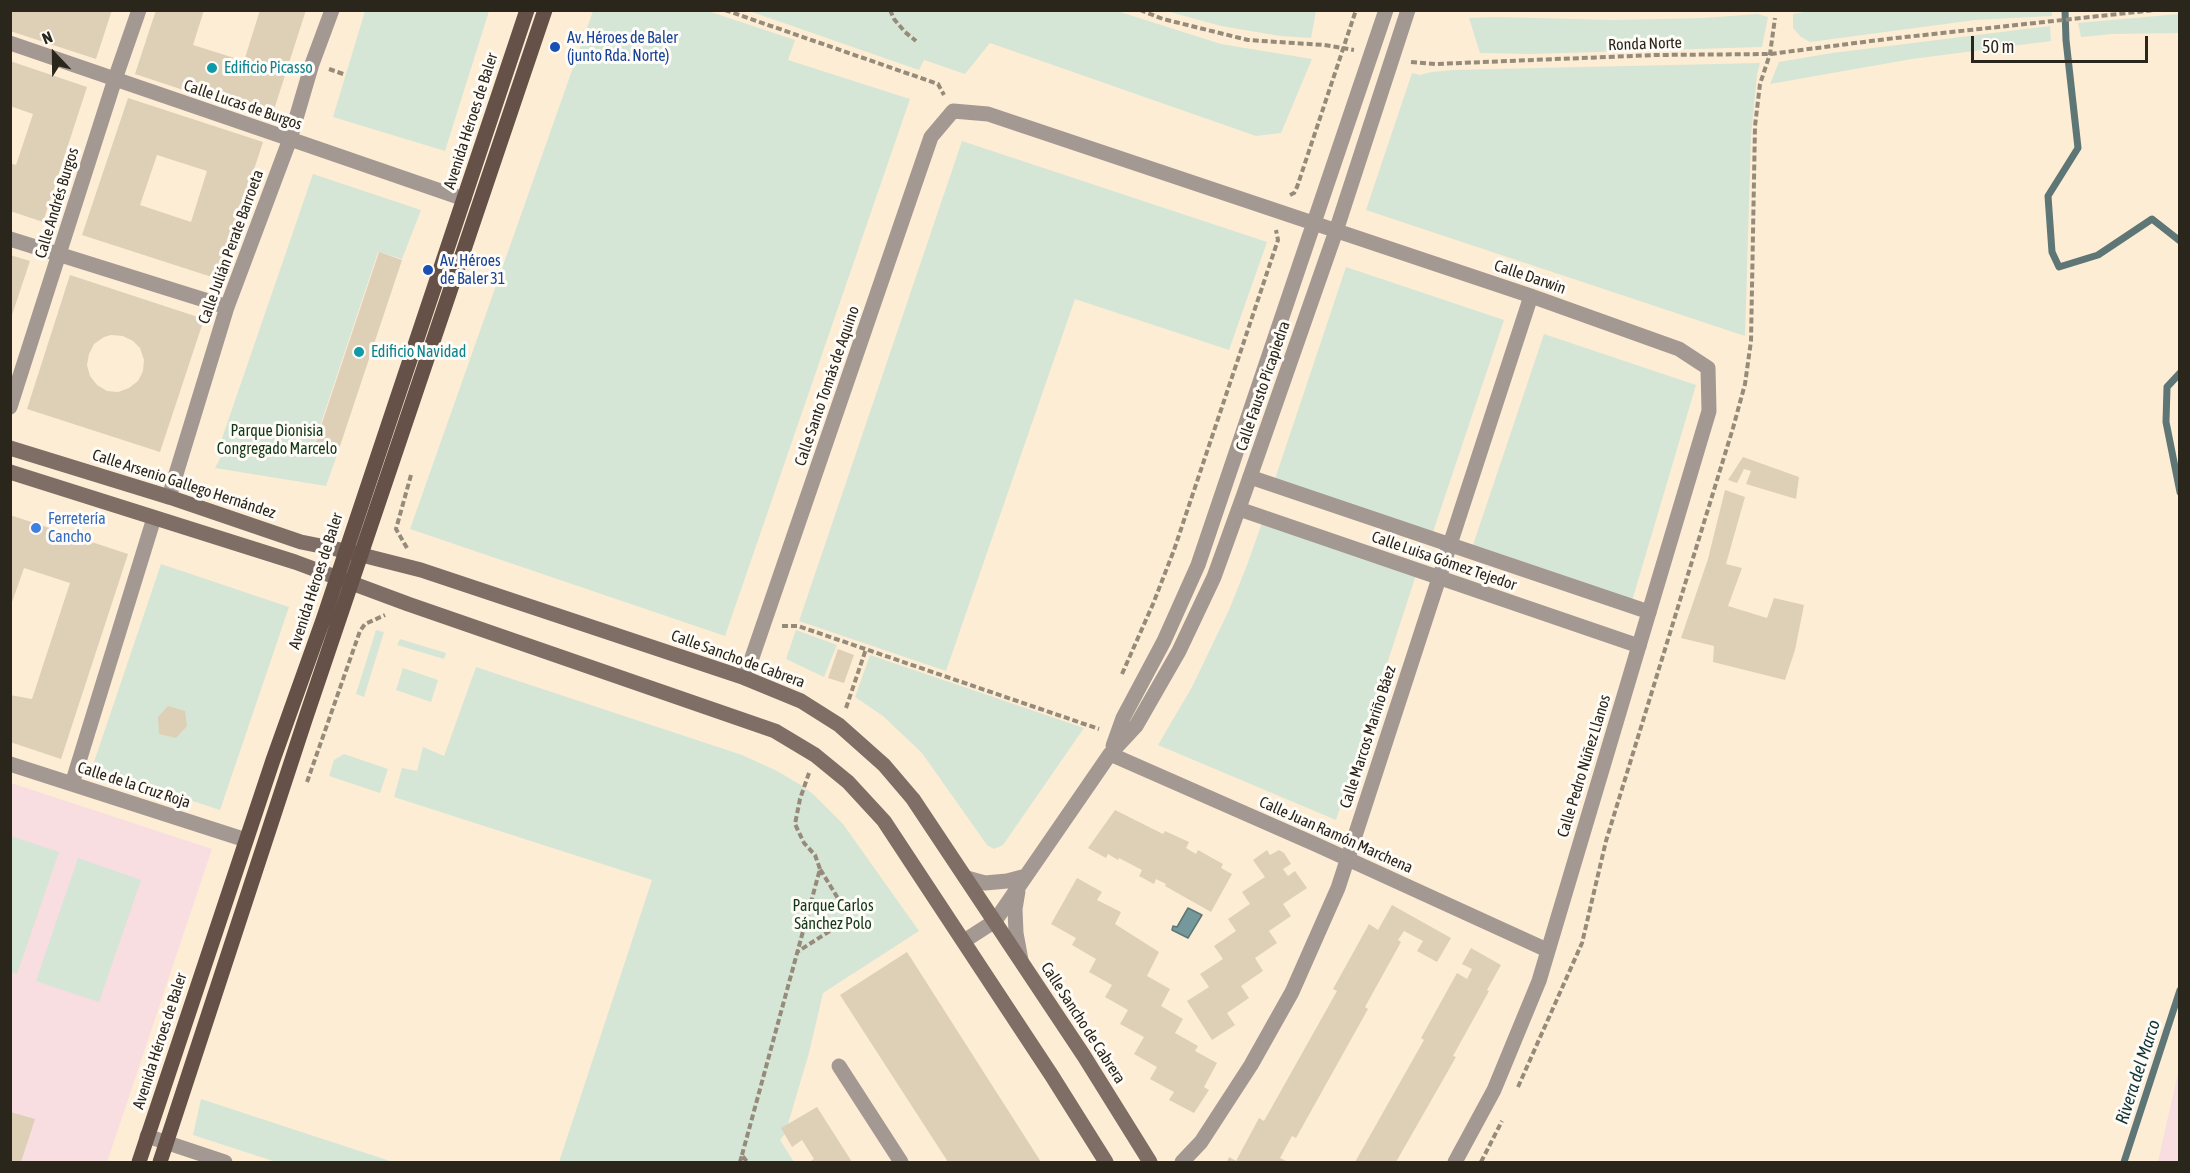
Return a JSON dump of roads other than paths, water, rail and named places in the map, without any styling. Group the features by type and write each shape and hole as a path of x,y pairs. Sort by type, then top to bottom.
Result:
{"main road":[{"name":"Avenida Héroes de Baler","path":"160,1162 464,199 527,10"},
{"name":"Avenida Héroes de Baler","path":"353,552 545,10"},
{"name":"Calle Arsenio Gallego Hernández","path":"10,448 170,497 301,542 353,552"},
{"path":"10,472 295,562 775,731 815,755 848,782 884,821 1106,1162"},
{"name":"Calle Sancho de Cabrera","path":"353,552 421,570 744,678 801,701 839,725 884,765 913,799 1021,960 1150,1162"},
{"name":"Avenida Héroes de Baler","path":"139,1162 246,840 344,581"}],"street":[{"name":"Calle Andrés Burgos","path":"10,407 139,10"},
{"name":"Calle Julián Perate Barroeta","path":"170,497 227,307 290,139 312,64 332,10"},
{"name":"Calle Fausto Picapiedra","path":"1110,754 1123,718 1164,641 1198,565 1386,10"},
{"name":"Calle Fausto Picapiedra","path":"964,941 995,921 1110,754 1136,726 1179,651 1214,577 1239,510 1336,231 1408,10"},
{"name":"Calle Lucas de Burgos","path":"10,43 464,199"},
{"name":"Calle Santo Tomás de Aquino","path":"744,678 932,137 953,111 988,114 1315,224"},
{"name":"Calle Darwin","path":"1315,224 1531,296 1678,349 1708,368"},
{"path":"10,239 227,307"},
{"name":"Calle Marcos Mariño Báez","path":"1182,1162 1201,1142 1251,1065 1292,992 1338,888 1531,296"},
{"name":"Calle Pedro Núñez Llanos","path":"1455,1162 1494,1090 1539,981 1709,411 1708,368"},
{"name":"Calle Luisa Gómez Tejedor","path":"1250,477 1649,612"},
{"name":"Calle Luisa Gómez Tejedor","path":"1239,510 1639,646"},
{"path":"72,784 154,518"},
{"name":"Calle Juan Ramón Marchena","path":"1110,754 1547,950"},
{"name":"Calle de la Cruz Roja","path":"10,764 246,840"},
{"path":"967,878 985,883 1022,882"},
{"name":"Calle Fausto Picapiedra","path":"1021,960 1016,933 1015,909 1022,882"},
{"path":"839,1066 901,1162"},
{"path":"147,1136 225,1162"}],"water":[{"path":"1188,908 1202,915 1188,938 1172,930 1173,926 1177,927"}],"waterway":[{"name":"Rivera del Marco","path":"2065,10 2066,40 2078,148 2048,196 2052,252 2059,267 2098,255 2152,219 2180,241"},
{"name":"Rivera del Marco","path":"2180,373 2167,387 2166,422 2180,492"},
{"name":"Rivera del Marco","path":"2124,1162 2180,990"}],"place":[{"name":"Av. Héroes de Baler (junto Rda. Norte)","path":"555,47"},
{"name":"Edificio Picasso","path":"212,68"},
{"name":"Av. Héroes de Baler 31","path":"428,270"},
{"name":"Edificio Navidad","path":"359,352"},
{"name":"Ferretería Cancho","path":"36,528"}],"park label":[{"name":"Parque Dionisia Congregado Marcelo","path":"277,440"},
{"name":"Parque Carlos Sánchez Polo","path":"833,915"}]}
